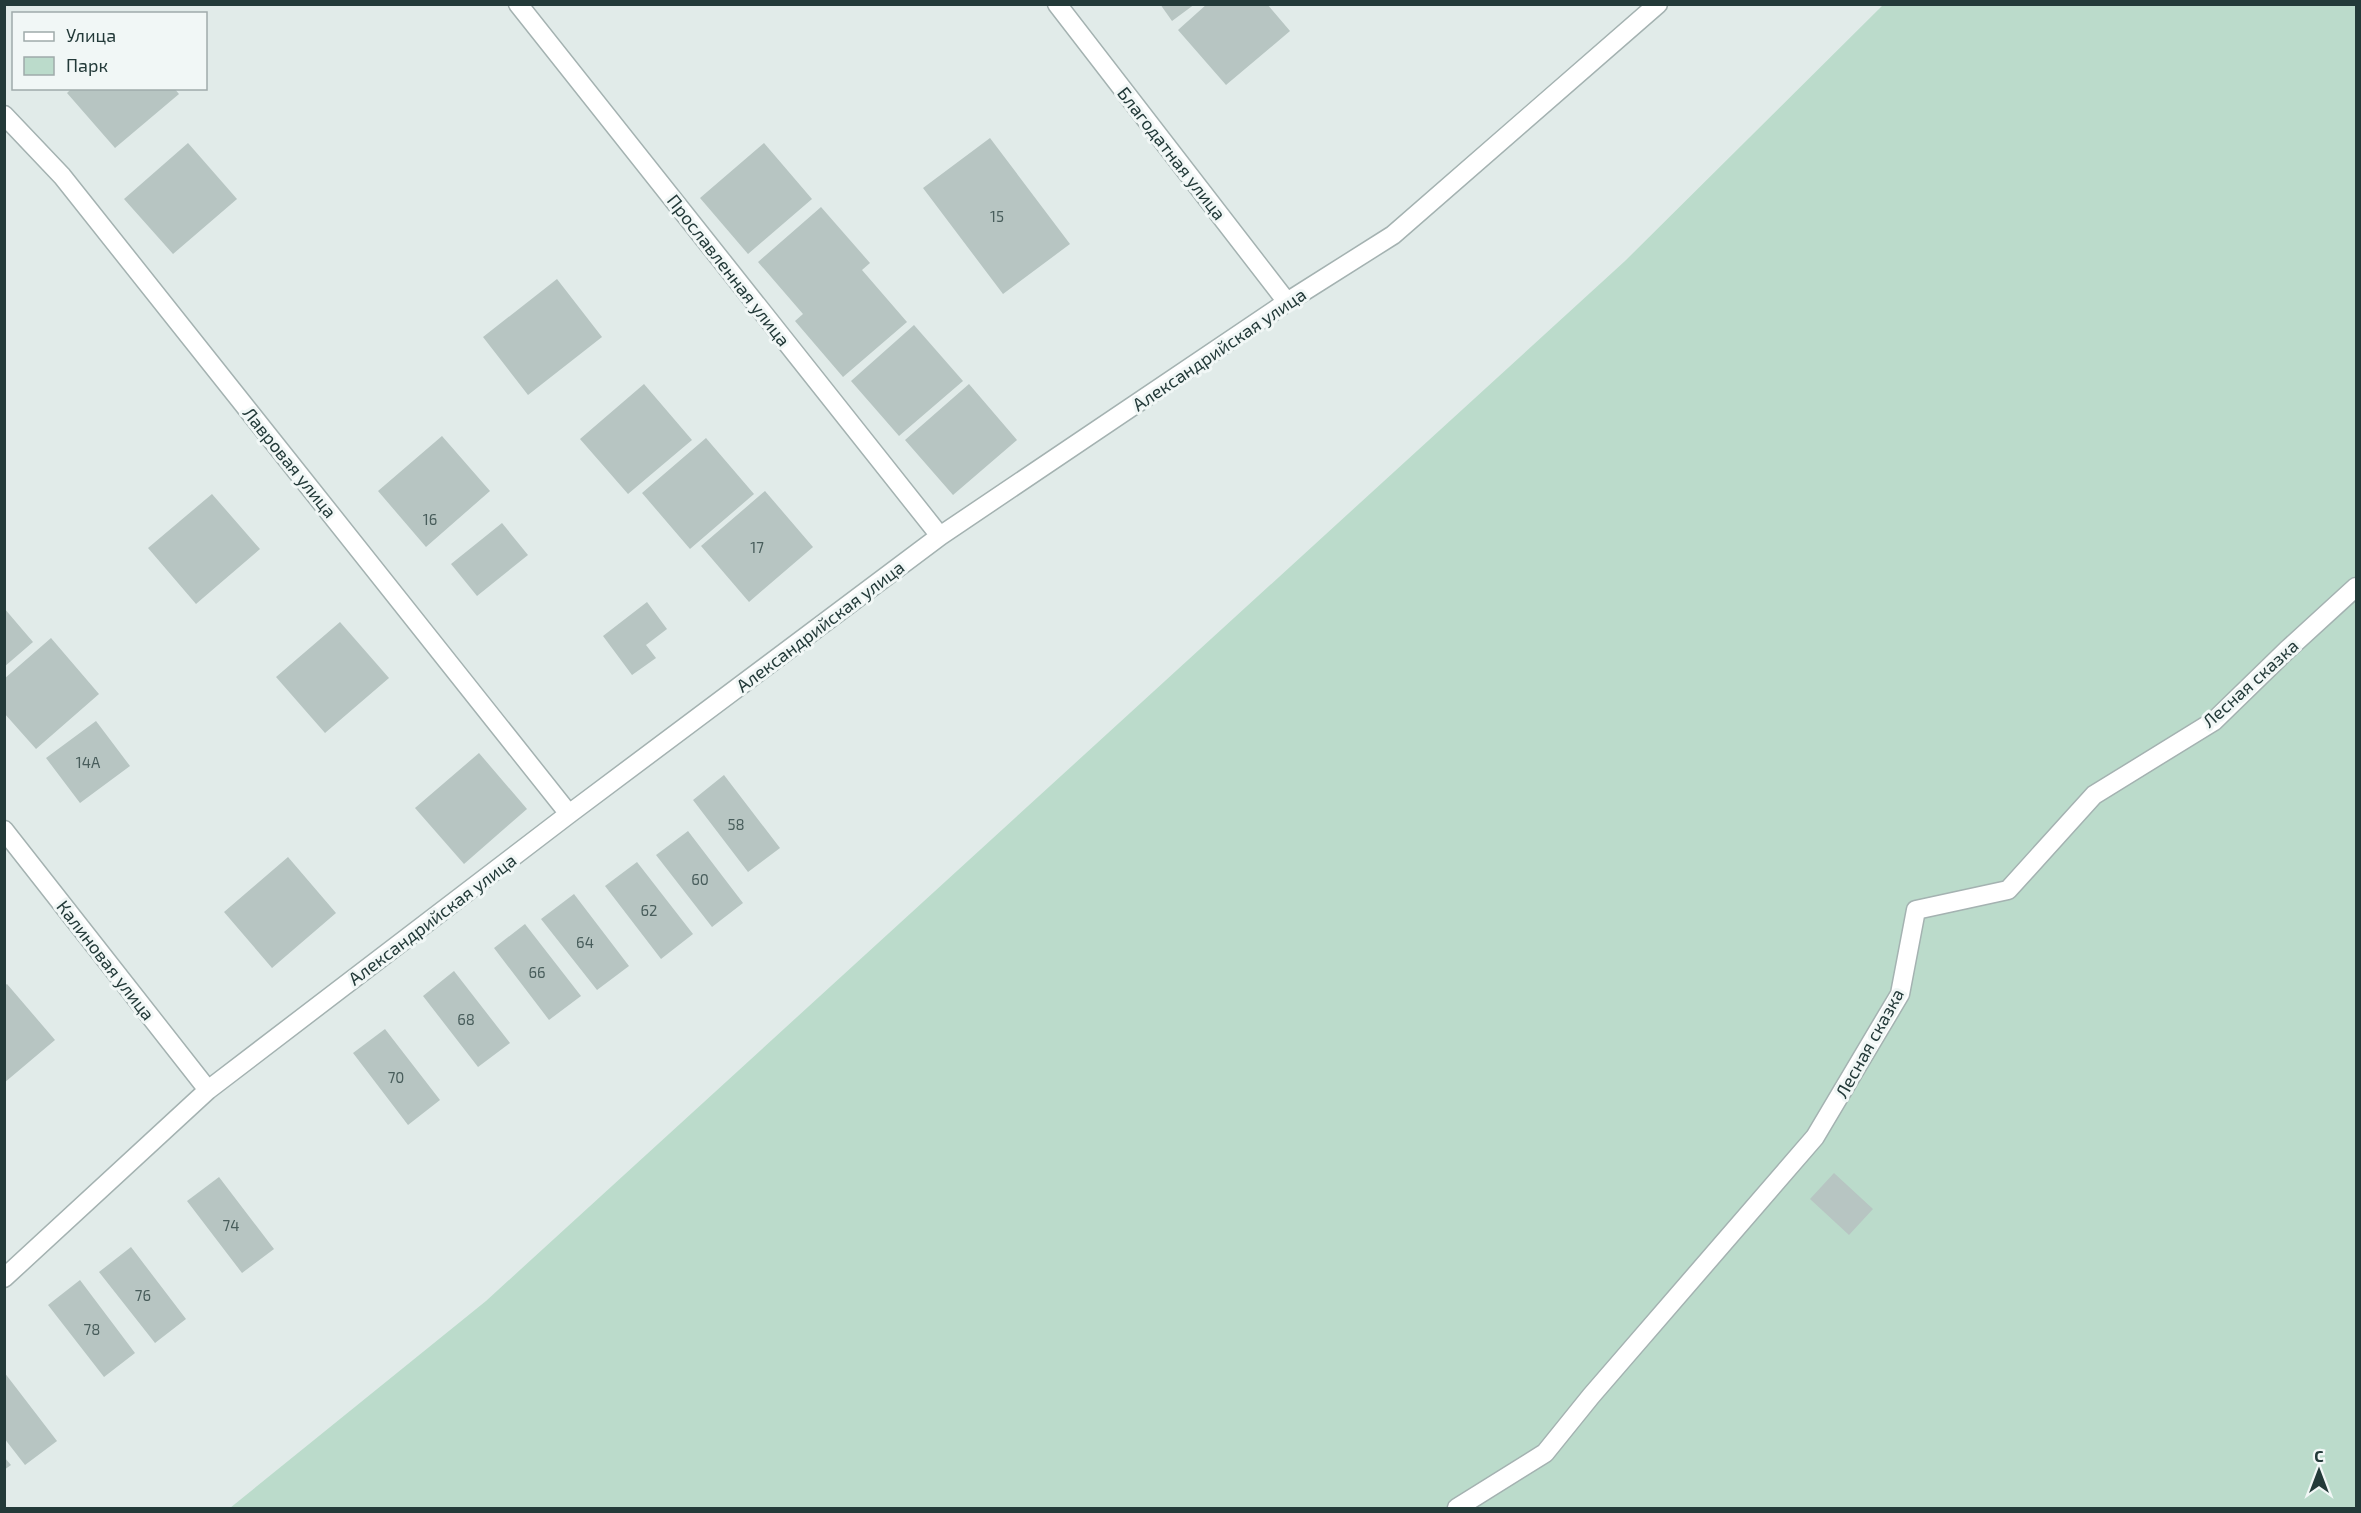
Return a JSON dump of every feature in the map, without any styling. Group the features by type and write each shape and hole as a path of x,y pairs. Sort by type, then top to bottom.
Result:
{"street":[{"name":"Прославленная улица","path":"518,4 940,536"},
{"name":"Благодатная улица","path":"1057,4 1287,302"},
{"name":"Александрийская улица","path":"4,1278 208,1090 569,814 940,536 1287,302 1394,235 1654,6"},
{"name":"Лавровая улица","path":"4,115 62,176 569,814"},
{"name":"Лесная сказка","path":"1457,1509 1545,1453 1591,1396 1815,1137 1900,994 1916,910 2008,890 2094,795 2214,721 2356,587"},
{"name":"Калиновая улица","path":"4,830 208,1090"}],"green space":[{"path":"1883,5 2356,5 2356,1508 230,1508 486,1301 1625,261"}],"building":[{"path":"1160,4 1195,4 1172,21"},
{"path":"1207,4 1267,4 1290,31 1226,85 1178,30"},
{"path":"70,90 176,90 179,94 115,148 67,93"},
{"path":"990,138 1070,244 1003,294 923,188"},
{"path":"188,143 237,199 173,254 124,199"},
{"path":"764,143 812,199 748,254 700,198"},
{"path":"821,207 870,263 862,270 907,322 843,377 795,321 803,314 758,262"},
{"path":"557,279 602,337 528,395 483,337"},
{"path":"914,325 963,381 899,436 851,381"},
{"path":"644,384 692,440 628,494 580,439"},
{"path":"969,384 1017,440 953,495 905,440"},
{"path":"442,436 490,491 426,547 378,491"},
{"path":"706,438 754,494 690,549 642,493"},
{"path":"765,491 813,547 749,602 701,546"},
{"path":"212,494 260,549 196,604 148,548"},
{"path":"502,523 528,555 477,596 451,564"},
{"path":"647,602 667,629 646,645 656,658 632,675 603,636"},
{"path":"4,608 33,642 4,667"},
{"path":"340,622 389,678 325,733 276,677"},
{"path":"51,638 99,694 36,749 4,713 4,679"},
{"path":"96,721 130,766 80,803 46,758"},
{"path":"479,753 527,809 464,864 415,808"},
{"path":"724,775 780,848 748,872 693,800"},
{"path":"688,831 743,903 712,927 656,855"},
{"path":"288,857 336,913 272,968 224,912"},
{"path":"637,862 693,934 661,959 605,886"},
{"path":"574,894 629,966 597,990 541,919"},
{"path":"525,924 581,996 549,1020 494,948"},
{"path":"454,971 510,1043 478,1067 423,996"},
{"path":"7,984 55,1040 4,1083 4,986"},
{"path":"385,1029 440,1100 408,1125 353,1053"},
{"path":"1834,1173 1873,1209 1849,1235 1810,1199"},
{"path":"219,1177 274,1249 242,1273 187,1201"},
{"path":"131,1247 186,1319 155,1343 99,1272"},
{"path":"80,1280 135,1353 104,1377 48,1305"},
{"path":"4,1372 57,1441 25,1465 4,1438"},
{"path":"4,1457 11,1465 4,1470"}]}
